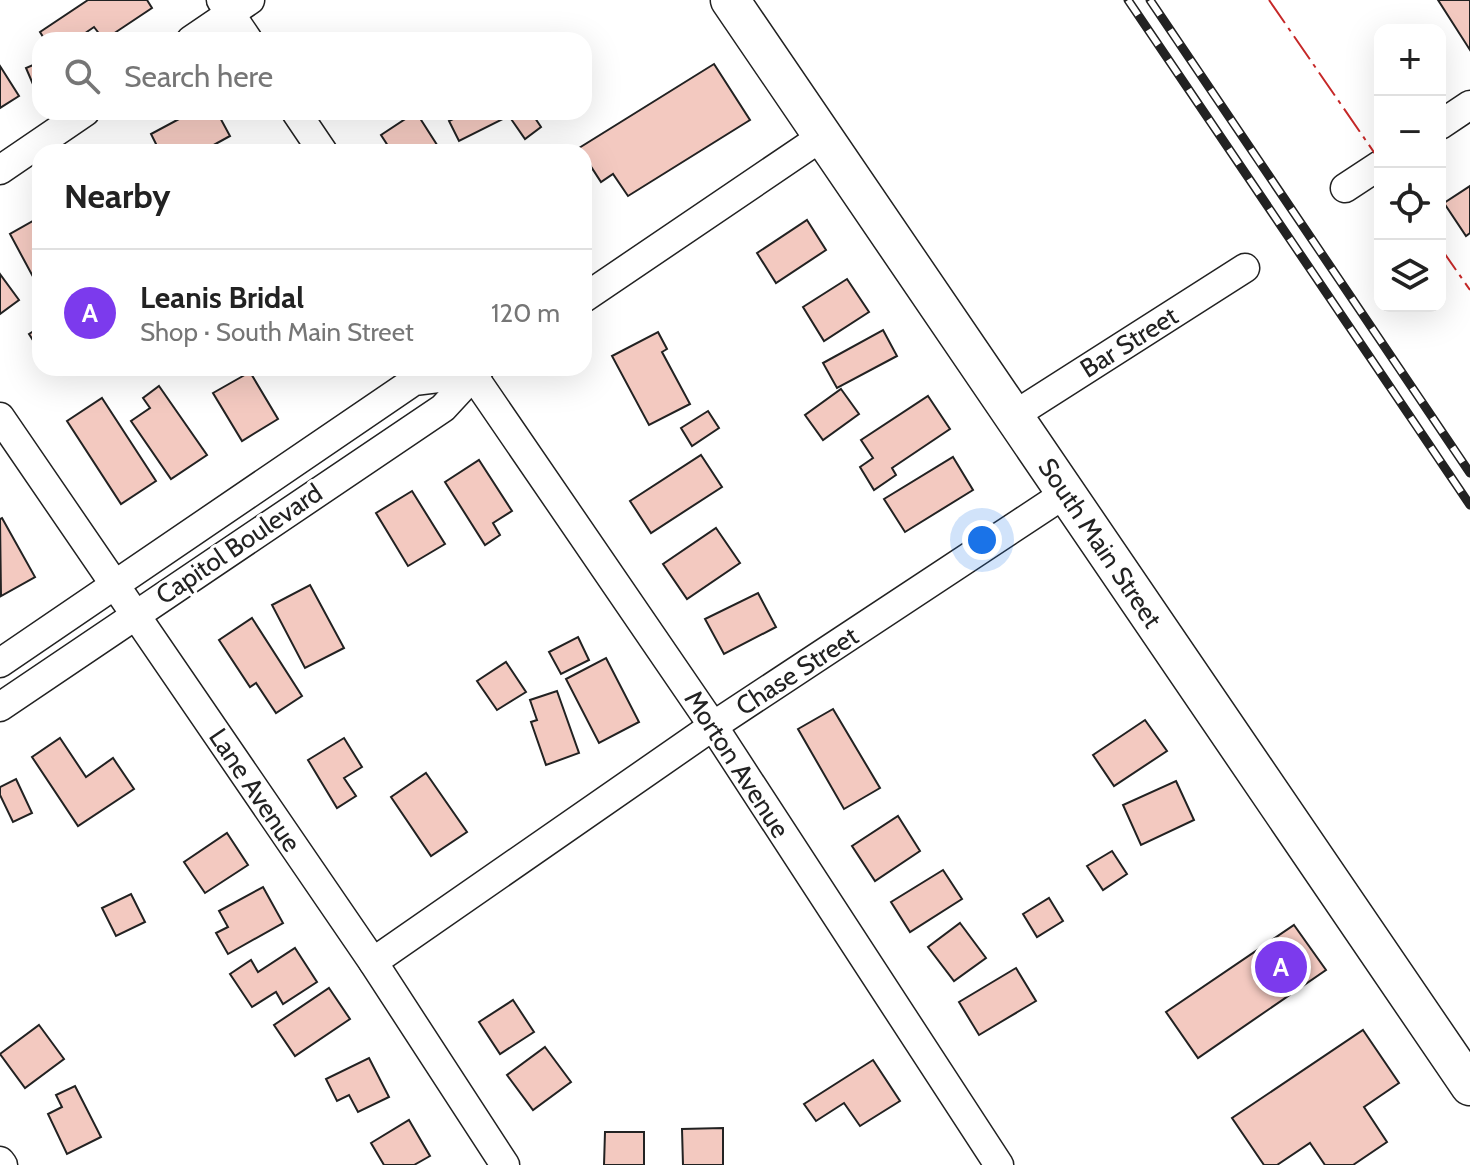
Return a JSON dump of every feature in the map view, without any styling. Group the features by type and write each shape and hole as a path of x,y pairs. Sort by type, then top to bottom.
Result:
{"main road":[{"name":"South Main Street","path":"730,0 1470,1086"}],"street":[{"path":"201,32 234,4 245,32"},
{"path":"1446,121 1470,105"},
{"path":"38,144 73,120"},
{"path":"301,120 318,144"},
{"path":"592,293 823,136"},
{"path":"0,170 32,148"},
{"path":"1345,188 1375,168"},
{"name":"Bar Street","path":"1013,416 1245,268"},
{"name":"Capitol Boulevard","path":"0,663 414,381 441,376"},
{"name":"Capitol Boulevard","path":"0,707 443,408 468,376"},
{"name":"Morton Avenue","path":"477,376 713,726 999,1165"},
{"name":"Lane Avenue","path":"0,417 373,962 505,1165"},
{"name":"Chase Street","path":"373,962 713,726 1066,493"}],"building":[{"path":"88,0 147,0 152,8 116,32 98,32 94,27 87,32 40,32"},
{"path":"1438,0 1470,0 1470,50"},
{"path":"714,64 750,120 628,196 613,174 601,182 592,168 592,144 585,144"},
{"path":"32,65 32,82 26,68"},
{"path":"0,66 19,96 0,108"},
{"path":"177,120 221,120 230,136 216,144 156,144 151,134"},
{"path":"404,120 421,120 436,144 387,144 381,135"},
{"path":"451,120 501,120 459,141"},
{"path":"512,120 536,120 541,127 525,139"},
{"path":"1470,186 1470,233 1466,236 1446,206 1446,202"},
{"path":"807,220 826,250 776,283 757,253"},
{"path":"32,222 32,275 10,234"},
{"path":"0,274 19,300 0,314"},
{"path":"847,279 869,312 824,341 803,307"},
{"path":"883,330 897,356 837,388 823,363"},
{"path":"658,332 667,349 662,352 690,404 649,425 612,356"},
{"path":"243,376 252,376 278,419 242,441 213,393"},
{"path":"159,386 207,455 171,479 131,421 150,408 143,398"},
{"path":"841,389 859,414 823,440 805,415"},
{"path":"928,396 950,429 892,468 896,475 874,490 860,467 873,458 861,440"},
{"path":"102,398 156,481 121,504 67,421"},
{"path":"708,411 719,428 692,446 681,428"},
{"path":"701,455 722,487 651,533 630,501"},
{"path":"953,457 973,490 905,532 884,499"},
{"path":"479,460 512,511 493,523 500,535 485,545 445,482"},
{"path":"412,491 445,544 408,566 376,513"},
{"path":"0,519 35,577 1,596"},
{"path":"716,528 740,563 687,599 663,564"},
{"path":"310,585 344,648 305,668 272,605"},
{"path":"758,593 776,627 724,654 705,619"},
{"path":"252,618 302,696 276,713 256,683 250,687 219,640"},
{"path":"578,637 589,660 561,674 549,652"},
{"path":"606,658 639,722 599,743 566,679"},
{"path":"506,662 526,692 497,710 477,681"},
{"path":"557,691 579,753 546,765 531,722 537,720 530,700"},
{"path":"833,709 880,788 844,809 798,729"},
{"path":"1145,720 1167,751 1114,786 1093,755"},
{"path":"60,738 86,777 113,758 134,789 78,826 32,757"},
{"path":"344,738 362,767 344,778 356,796 337,808 308,760"},
{"path":"426,773 467,832 431,856 391,797"},
{"path":"16,779 32,813 13,822 0,795 0,787"},
{"path":"1176,781 1194,820 1141,845 1123,805"},
{"path":"898,816 920,851 875,881 852,846"},
{"path":"227,833 248,865 205,893 184,862"},
{"path":"1112,851 1127,874 1103,890 1087,866"},
{"path":"943,870 962,899 910,932 891,902"},
{"path":"263,887 283,923 228,954 216,933 228,927 219,911"},
{"path":"131,894 145,922 116,936 102,908"},
{"path":"1049,898 1063,921 1037,937 1023,914"},
{"path":"960,923 986,958 954,981 928,947"},
{"path":"1294,925 1326,970 1198,1058 1166,1012"},
{"path":"295,948 317,982 283,1004 276,992 252,1007 230,974 251,960 258,972"},
{"path":"1016,968 1036,1001 979,1035 959,1002"},
{"path":"329,988 350,1019 295,1056 274,1025"},
{"path":"513,1000 534,1032 500,1054 479,1022"},
{"path":"39,1025 64,1059 25,1088 0,1054"},
{"path":"1363,1030 1399,1083 1364,1107 1387,1142 1353,1165 1325,1165 1310,1143 1277,1165 1264,1165 1232,1118"},
{"path":"545,1047 571,1082 533,1110 507,1075"},
{"path":"369,1058 389,1097 358,1112 349,1095 337,1101 326,1079"},
{"path":"873,1060 900,1101 860,1126 844,1103 816,1121 804,1104"},
{"path":"75,1086 101,1137 67,1154 48,1114 62,1107 56,1095"},
{"path":"409,1120 430,1156 414,1165 384,1165 371,1143"},
{"path":"723,1128 723,1165 683,1165 682,1129"},
{"path":"605,1132 644,1132 644,1165 604,1165"}],"railway":[{"path":"1128,0 1470,505"},
{"path":"1150,0 1470,473"}],"power":[{"path":"1269,0 1374,152"},
{"path":"1446,256 1470,290"}],"place":[{"name":"Leanis Bridal","path":"1281,967"}]}
